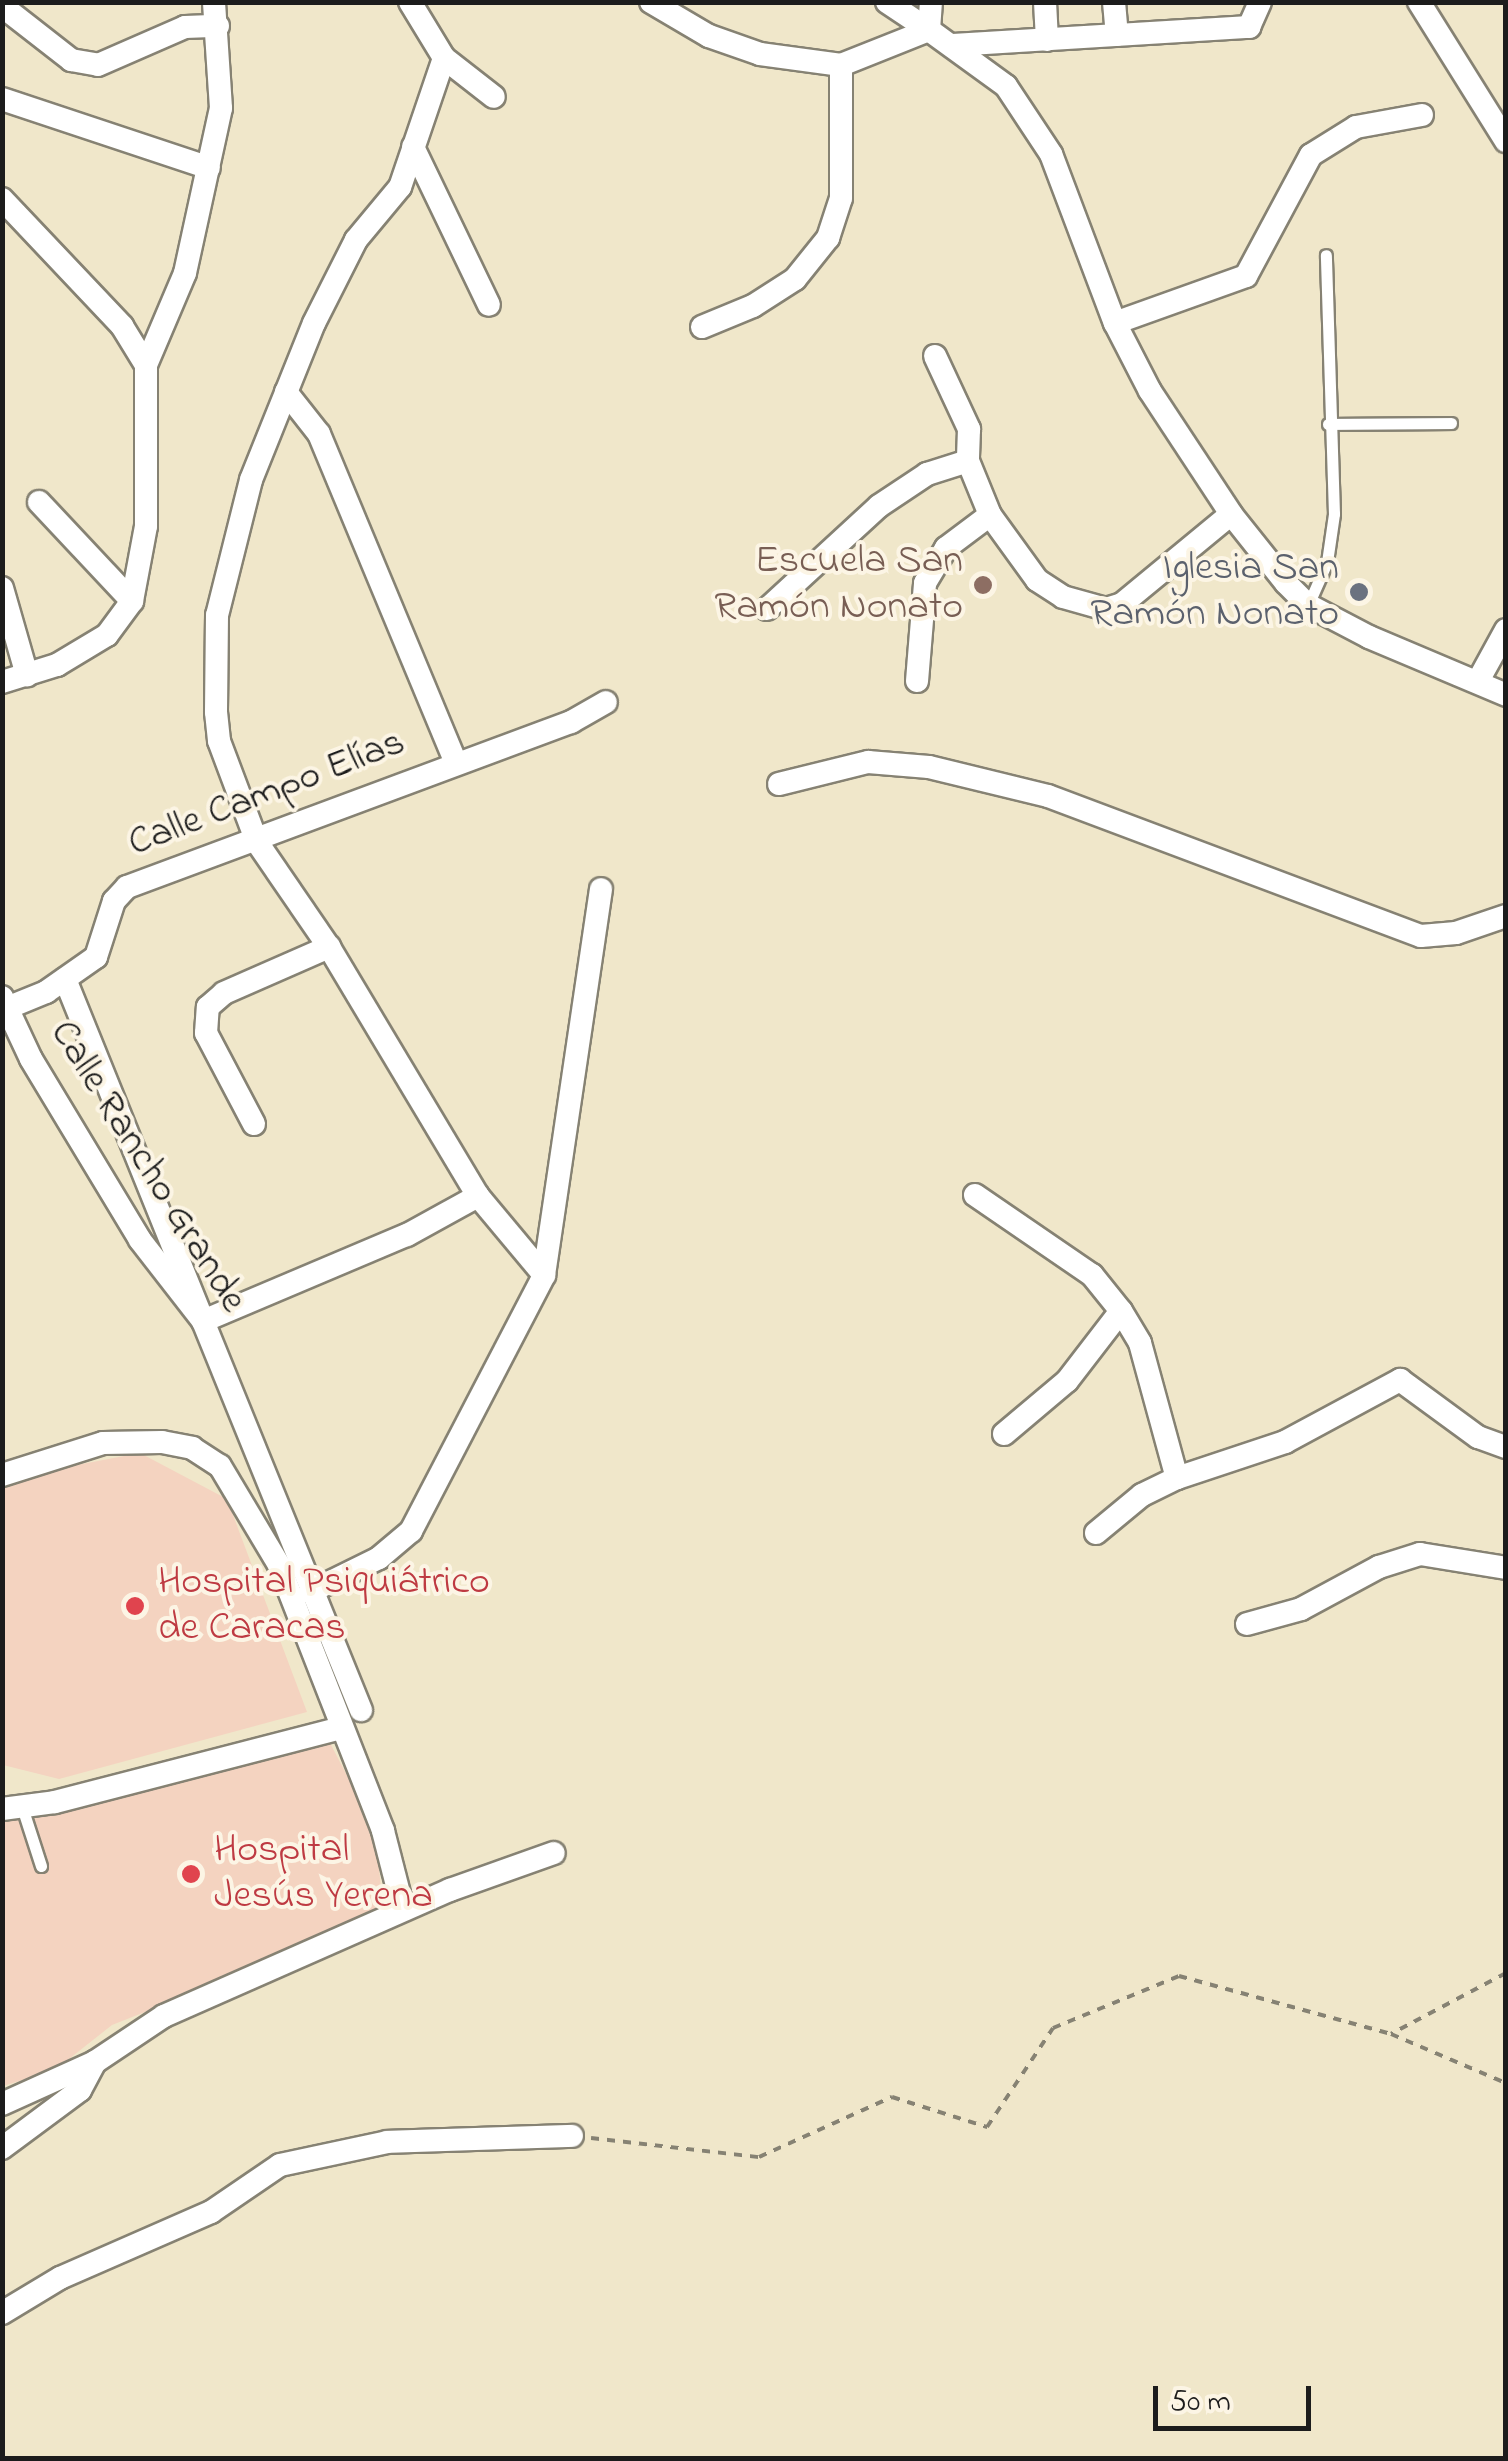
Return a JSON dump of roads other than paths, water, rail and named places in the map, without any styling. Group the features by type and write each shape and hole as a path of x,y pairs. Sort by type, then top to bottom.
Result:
{"street":[{"path":"410,2 444,58 494,97"},
{"path":"651,2 709,36 760,54 841,65 929,30"},
{"path":"886,2 1006,86 1031,118 1051,154 1115,323 1150,392 1230,514 1308,605 1506,695"},
{"path":"929,30 931,2"},
{"path":"1044,2 1047,40"},
{"path":"1114,2 1118,35"},
{"path":"952,46 1249,26 1260,2"},
{"path":"1419,2 1506,141"},
{"path":"2,6 71,60 98,65 216,14 221,108 186,272 146,365 146,526 132,601 108,634 26,675 2,682"},
{"path":"444,58 400,187 356,240 250,480 217,615 219,741 257,842 329,947 478,1196 544,1275"},
{"path":"702,327 754,306 795,278 828,238 840,198 841,65"},
{"path":"2,100 209,168"},
{"path":"1115,323 1246,276 1311,155 1356,126 1422,114"},
{"path":"413,147 489,306"},
{"path":"2,199 122,326 146,365"},
{"path":"935,356 969,429 968,461 990,515 1037,580 1063,598 1106,609 1122,604 1230,514"},
{"path":"286,392 320,434 456,762"},
{"path":"766,609 878,506 927,474 968,461"},
{"path":"38,502 132,601"},
{"path":"917,681 925,584 946,548 990,515"},
{"path":"2,588 26,675"},
{"path":"1478,682 1506,630"},
{"name":"Calle Campo Elías","path":"4,1005 65,979 96,957 114,901 126,887 257,842 456,762 572,722 606,702"},
{"path":"779,784 868,762 929,767 1048,796 1421,936 1456,933 1506,916"},
{"path":"310,1592 379,1558 411,1532 544,1275 601,889"},
{"path":"254,1124 206,1033 208,1007 224,993 329,947"},
{"path":"65,979 204,1321 407,1236 478,1196"},
{"name":"Calle Rancho Grande","path":"4,1005 140,1240 204,1321 310,1592 361,1710"},
{"path":"975,1195 1092,1274 1121,1311 1140,1343 1177,1478"},
{"path":"1004,1434 1067,1381 1121,1311"},
{"path":"1096,1532 1177,1478 1285,1442 1400,1380 1478,1437 1506,1447"},
{"path":"2,1475 103,1443 162,1442 192,1448 220,1466 278,1564 338,1729 383,1831 403,1909"},
{"path":"1248,1624 1300,1610 1380,1567 1420,1554 1506,1568"},
{"path":"12,1808 338,1729"},
{"path":"2,2104 94,2062 164,2016 403,1909 554,1853"},
{"path":"2,2148 80,2090 94,2062"},
{"path":"2,2313 60,2278 211,2212 280,2165 326,2151 387,2142 572,2136"}],"lane":[{"path":"1308,605 1332,538 1326,255"},
{"path":"1328,424 1451,423"},
{"path":"12,1808 40,1866"}],"place":[{"name":"Escuela San Ramón Nonato","path":"983,585"},
{"name":"Iglesia San Ramón Nonato","path":"1359,592"},
{"name":"Hospital Psiquiátrico de Caracas","path":"135,1606"},
{"name":"Hospital Jesús Yerena","path":"191,1874"}]}
